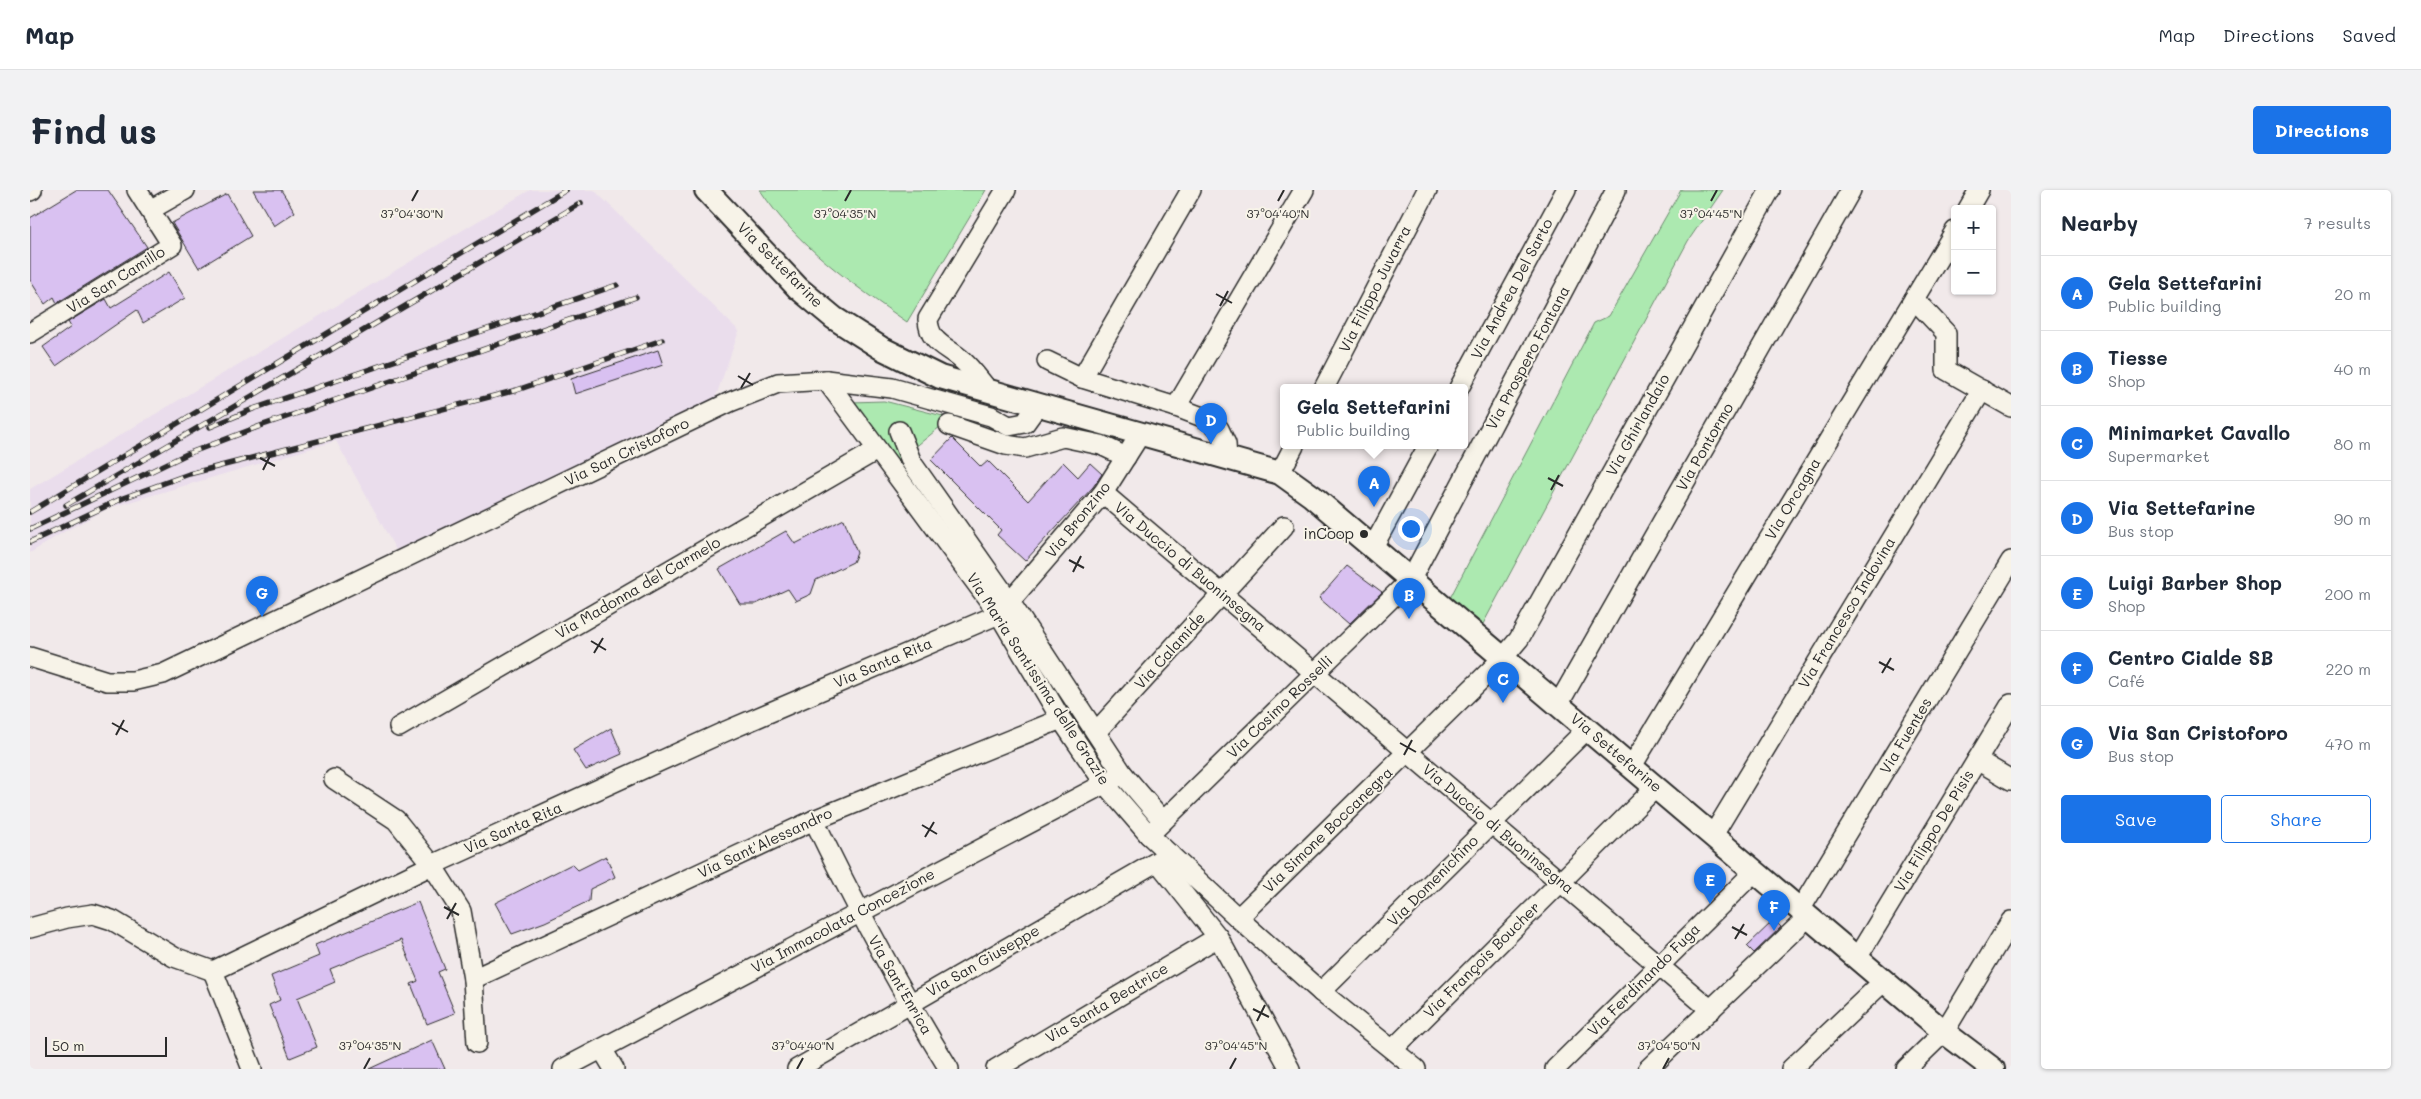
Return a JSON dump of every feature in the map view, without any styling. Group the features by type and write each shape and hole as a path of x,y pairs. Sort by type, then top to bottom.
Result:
{"street":[{"name":"Via San Camillo","path":"30,333 172,245 136,190"},
{"path":"150,210 185,190"},
{"name":"Via Settefarine","path":"706,190 798,288 834,318 880,348 940,377 1280,473 1312,496 1373,547 1944,1032 1993,1069"},
{"path":"989,391 964,362 937,342 928,332 928,319 1006,190"},
{"path":"1082,378 1191,190"},
{"path":"1176,407 1304,190"},
{"name":"Via Filippo Juvarra","path":"1326,384 1427,190"},
{"name":"Via Andrea Del Sarto","path":"1461,384 1566,190"},
{"name":"Via Prospero Fontana","path":"1411,579 1616,190"},
{"name":"Via Ghirlandaio","path":"1503,658 1519,639 1770,190"},
{"name":"Via Pontormo","path":"1558,704 1851,190"},
{"path":"1970,205 1979,190"},
{"name":"Via Orcagna","path":"1632,766 1951,238"},
{"path":"1914,299 1946,333 1946,370 2011,407"},
{"path":"1047,361 1082,378 1176,407 1210,420 1219,430 1226,444 1227,458"},
{"name":"Via San Cristoforo","path":"30,657 106,681 133,681 163,674 730,402 778,383 826,380 892,388 991,416 1009,426 1025,423 1038,405"},
{"name":"Via Maria Santissima delle Grazie","path":"826,380 877,450 1004,608 1096,732 1123,774 1163,821"},
{"name":"Via Francesco Indovina","path":"1713,835 1982,390"},
{"path":"949,424 1006,445 1025,448 1063,437 1101,444 1126,457"},
{"path":"899,431 912,463 1004,608"},
{"name":"Via Bronzino","path":"1004,608 1103,493 1141,433"},
{"path":"1280,473 1292,449"},
{"path":"1373,547 1426,449"},
{"name":"Via Madonna del Carmelo","path":"399,726 877,450"},
{"name":"Via Duccio di Buoninsegna","path":"1103,493 1710,1010"},
{"name":"Via Calamide","path":"1096,732 1284,526"},
{"name":"Via Fuentes","path":"1648,1069 1710,1010 1804,914 2011,561"},
{"name":"Via Cosimo Rosselli","path":"1150,835 1411,579"},
{"name":"Via Maria Santissima delle Grazie","path":"1004,608 1061,719 1105,784 1150,835 1218,937 1290,1069"},
{"name":"Via Santa Rita","path":"213,971 432,864 1004,608"},
{"name":"Via Simone Boccanegra","path":"1238,918 1503,658"},
{"name":"Via Filippo De Pisis","path":"1857,958 2011,704"},
{"name":"Via Sant'Alessandro","path":"474,979 814,820 1061,719"},
{"name":"Via Domenichino","path":"1322,992 1587,729"},
{"path":"1977,760 2011,780"},
{"name":"Via Immacolata Concezione","path":"563,1069 1123,774"},
{"path":"334,779 396,820 432,864 461,911 474,979 477,1043"},
{"name":"Via François Boucher","path":"1393,1049 1656,787"},
{"name":"Via Sant'Enrica","path":"814,820 858,912 909,1004 949,1069"},
{"name":"Via Maria Santissima delle Grazie","path":"1164,858 1238,918 1322,992 1416,1069"},
{"name":"Via San Giuseppe","path":"797,1069 1164,858"},
{"name":"Via Ferdinando Fuga","path":"1555,1069 1755,870"},
{"path":"30,928 67,918 92,914 112,920 174,957 213,971 252,1069"},
{"path":"1906,1069 1944,1032 2011,921"},
{"name":"Via Santa Beatrice","path":"996,1069 1218,937"},
{"path":"1791,1069 1884,981"},
{"path":"602,1049 614,1069"}],"shaded area":[{"path":"530,190 594,190 739,331 715,399 396,550 336,441 109,508 62,533 30,553 30,489"}],"green space":[{"path":"760,190 986,190 907,322 846,278 808,246 791,229"},
{"path":"1681,190 1723,190 1688,241 1483,624 1450,598 1594,323 1609,316"},
{"path":"884,401 951,418 903,457 995,603 851,402"}],"building":[{"path":"76,190 108,190 147,247 57,303 54,297 45,304 30,280 30,218"},
{"path":"253,190 281,190 295,212 274,226"},
{"path":"227,194 251,236 199,268 172,223"},
{"path":"169,272 185,298 143,323 137,310 56,366 43,347 71,327 68,322 106,299 111,308"},
{"path":"658,350 663,365 575,394 571,379"},
{"path":"952,438 981,467 988,461 1028,501 1063,462 1078,477 1090,463 1102,474 1093,487 1025,561 997,535 1001,530 931,460"},
{"path":"844,519 857,553 853,562 816,580 811,594 796,601 788,589 756,604 740,604 719,569 786,531 795,544"},
{"path":"1347,566 1382,592 1349,624 1319,598"},
{"path":"611,728 622,754 586,770 573,750"},
{"path":"606,856 615,877 590,889 589,901 545,922 512,934 495,903 572,864 578,870"},
{"path":"418,902 445,969 438,972 455,1013 427,1024 411,984 418,981 401,940 330,969 335,982 297,998 317,1047 290,1058 269,1005 280,1000 271,976 319,956 315,945"},
{"path":"1774,920 1781,927 1754,953 1747,946"},
{"path":"432,1040 445,1069 369,1069"}],"railway":[{"path":"30,512 566,190"},
{"path":"66,505 581,203"},
{"path":"210,427 253,409 617,285"},
{"path":"30,529 187,454 263,425 636,297"},
{"path":"30,542 123,498 189,474 517,390 662,340"}],"place":[{"name":"Via Settefarine","path":"1211,444"},
{"name":"Gela Settefarini","path":"1374,507"},
{"name":"inCoop","path":"1364,534"},
{"name":"Via San Cristoforo","path":"262,617"},
{"name":"Tiesse","path":"1409,619"},
{"name":"Minimarket Cavallo","path":"1503,703"},
{"name":"Luigi Barber Shop","path":"1710,904"},
{"name":"Centro Cialde SB","path":"1774,931"}]}
